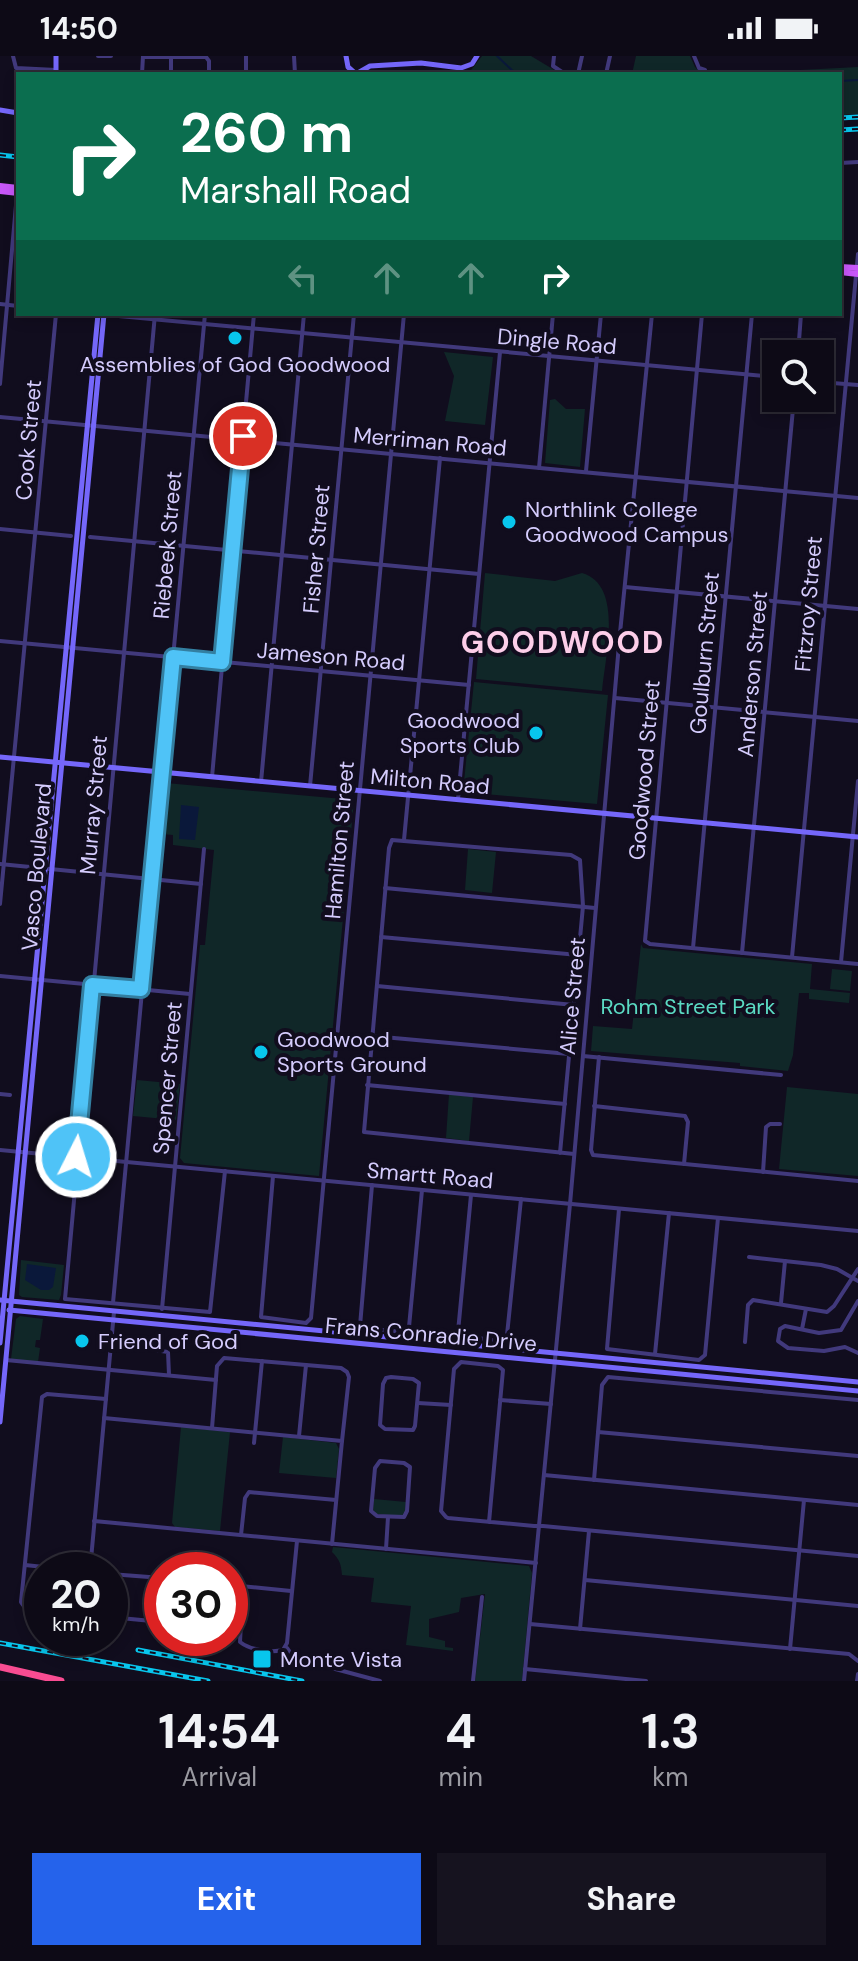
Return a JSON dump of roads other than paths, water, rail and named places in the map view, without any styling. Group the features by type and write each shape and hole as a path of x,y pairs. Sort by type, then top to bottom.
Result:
{"highway":[{"path":"0,1667 61,1681"}],"main road":[{"path":"56,56 56,72"},
{"path":"359,72 368,66 408,63 426,63 464,71 477,56"},
{"name":"Vasco Boulevard","path":"0,1343 5,1309 12,1302 100,316"},
{"name":"Milton Road","path":"0,757 855,837"},
{"name":"Vasco Boulevard","path":"0,1422 6,1360 2,1300 23,1152"},
{"name":"Frans Conradie Drive","path":"2,1300 858,1382"},
{"name":"Frans Conradie Drive","path":"5,1309 858,1391"}],"street":[{"path":"13,56 16,68 56,72"},
{"path":"98,56 111,56"},
{"path":"143,56 206,57 209,72"},
{"path":"554,56 553,66 562,72"},
{"path":"694,56 699,68 705,70"},
{"path":"408,63 409,72"},
{"path":"0,384 16,211"},
{"name":"Fitzroy Street","path":"792,957 858,254"},
{"path":"0,304 16,306"},
{"name":"Cook Street","path":"0,904 56,316"},
{"name":"Riebeek Street","path":"113,1304 205,316"},
{"path":"212,777 254,316"},
{"path":"261,782 304,316"},
{"name":"Fisher Street","path":"310,786 354,316"},
{"name":"Hamilton Street","path":"273,1176 262,1318 306,1323 310,1320 404,316"},
{"path":"539,468 553,316"},
{"path":"586,472 601,316"},
{"name":"Alice Street","path":"524,1681 652,316"},
{"name":"Goodwood Street","path":"693,948 646,942 702,316"},
{"name":"Goulburn Street","path":"693,948 752,316"},
{"path":"799,340 801,316"},
{"name":"Dingle Road","path":"155,317 253,329 762,376"},
{"name":"Murray Street","path":"113,1304 65,1299 155,317"},
{"path":"458,800 500,352"},
{"path":"834,383 858,385"},
{"name":"Anderson Street","path":"742,953 793,412"},
{"name":"Merriman Road","path":"0,417 858,498"},
{"path":"440,458 404,840 390,841 363,1128 366,1134 574,1154"},
{"path":"0,529 71,536"},
{"path":"90,537 479,574"},
{"path":"625,587 858,609"},
{"name":"Jameson Road","path":"0,641 469,685"},
{"path":"615,698 858,721"},
{"path":"841,962 858,781"},
{"name":"Alice Street","path":"404,840 576,856 581,863 583,906 560,1153"},
{"name":"Spencer Street","path":"162,1309 204,849"},
{"path":"2,865 201,884"},
{"path":"385,888 595,908"},
{"path":"381,937 578,955"},
{"path":"693,948 858,964"},
{"path":"0,976 190,994"},
{"path":"376,986 574,1005"},
{"path":"372,1036 569,1054"},
{"path":"583,1056 781,1075"},
{"name":"Alice Street","path":"599,1057 593,1155 684,1164"},
{"path":"367,1085 565,1104"},
{"path":"0,1094 10,1095"},
{"path":"594,1106 687,1117 684,1164 858,1181"},
{"path":"763,1172 767,1126 780,1124"},
{"name":"Smartt Road","path":"0,1150 858,1231"},
{"path":"113,1304 210,1312 225,1171"},
{"path":"372,1185 361,1327 402,1332 409,1329 422,1190"},
{"path":"471,1195 458,1332 462,1336 501,1341 507,1337 521,1199"},
{"path":"619,1209 606,1348 610,1351 703,1359 718,1218"},
{"path":"655,1355 669,1213"},
{"path":"749,1257 837,1269 855,1279"},
{"path":"781,1303 785,1261"},
{"path":"745,1342 749,1302 755,1299 829,1311 855,1279 858,1269"},
{"path":"858,1301 841,1330 819,1333 782,1327 779,1343 788,1348 821,1351 845,1347 858,1353"},
{"path":"802,1329 806,1309"},
{"path":"91,1552 114,1312"},
{"path":"141,1348 168,1352 169,1375"},
{"path":"212,1428 217,1366 224,1358 341,1368 348,1373 332,1544"},
{"path":"6,1360 216,1380"},
{"path":"254,1443 262,1361"},
{"path":"489,1522 502,1368 461,1362 456,1364 451,1405 442,1514 448,1518 489,1522 540,1526 858,1556"},
{"path":"299,1436 306,1365"},
{"path":"594,1480 605,1379 615,1376 858,1400"},
{"path":"386,1378 417,1381 417,1403 413,1430 385,1429 380,1425 386,1378"},
{"path":"26,1552 42,1397 47,1394 106,1399"},
{"path":"500,1400 551,1404"},
{"path":"417,1403 451,1405"},
{"path":"104,1418 342,1441"},
{"path":"598,1432 858,1456"},
{"path":"380,1461 404,1463 411,1469 405,1516 388,1517 377,1516 371,1511 375,1468 380,1461"},
{"path":"544,1475 858,1505"},
{"path":"241,1535 245,1498 249,1492 336,1500"},
{"path":"790,1649 804,1500"},
{"path":"386,1549 388,1517"},
{"path":"94,1521 536,1563"},
{"path":"580,1629 589,1531"},
{"path":"297,1541 287,1646 294,1658 380,1681"},
{"path":"24,1575 21,1604 24,1607"},
{"path":"585,1580 858,1606"},
{"path":"248,1587 291,1591"},
{"path":"473,1681 482,1597"},
{"path":"530,1624 853,1656 858,1661"},
{"path":"248,1646 277,1652 287,1646"},
{"path":"525,1669 646,1681"},
{"path":"857,1681 858,1674"}],"water":[{"path":"181,805 199,807 195,840 179,839"},
{"path":"27,1264 56,1268 53,1287 41,1290 25,1280"}],"waterway":[{"path":"497,56 514,72"},
{"path":"842,81 858,80"}],"railway":[{"path":"842,118 858,117"},
{"path":"842,130 858,129"},
{"path":"0,155 16,157"},
{"path":"0,1643 208,1681"},
{"path":"138,1650 302,1681"}],"place":[{"name":"Assemblies of God Goodwood","path":"235,338"},
{"name":"Northlink College Goodwood Campus","path":"509,522"},
{"name":"Goodwood Sports Club","path":"536,733"},
{"name":"Goodwood Sports Ground","path":"261,1052"},
{"name":"Friend of God","path":"82,1341"},
{"name":"Monte Vista","path":"262,1659"}],"district":[{"name":"GOODWOOD","path":"563,643"}],"park label":[{"name":"Rohm Street Park","path":"688,1006"}]}
